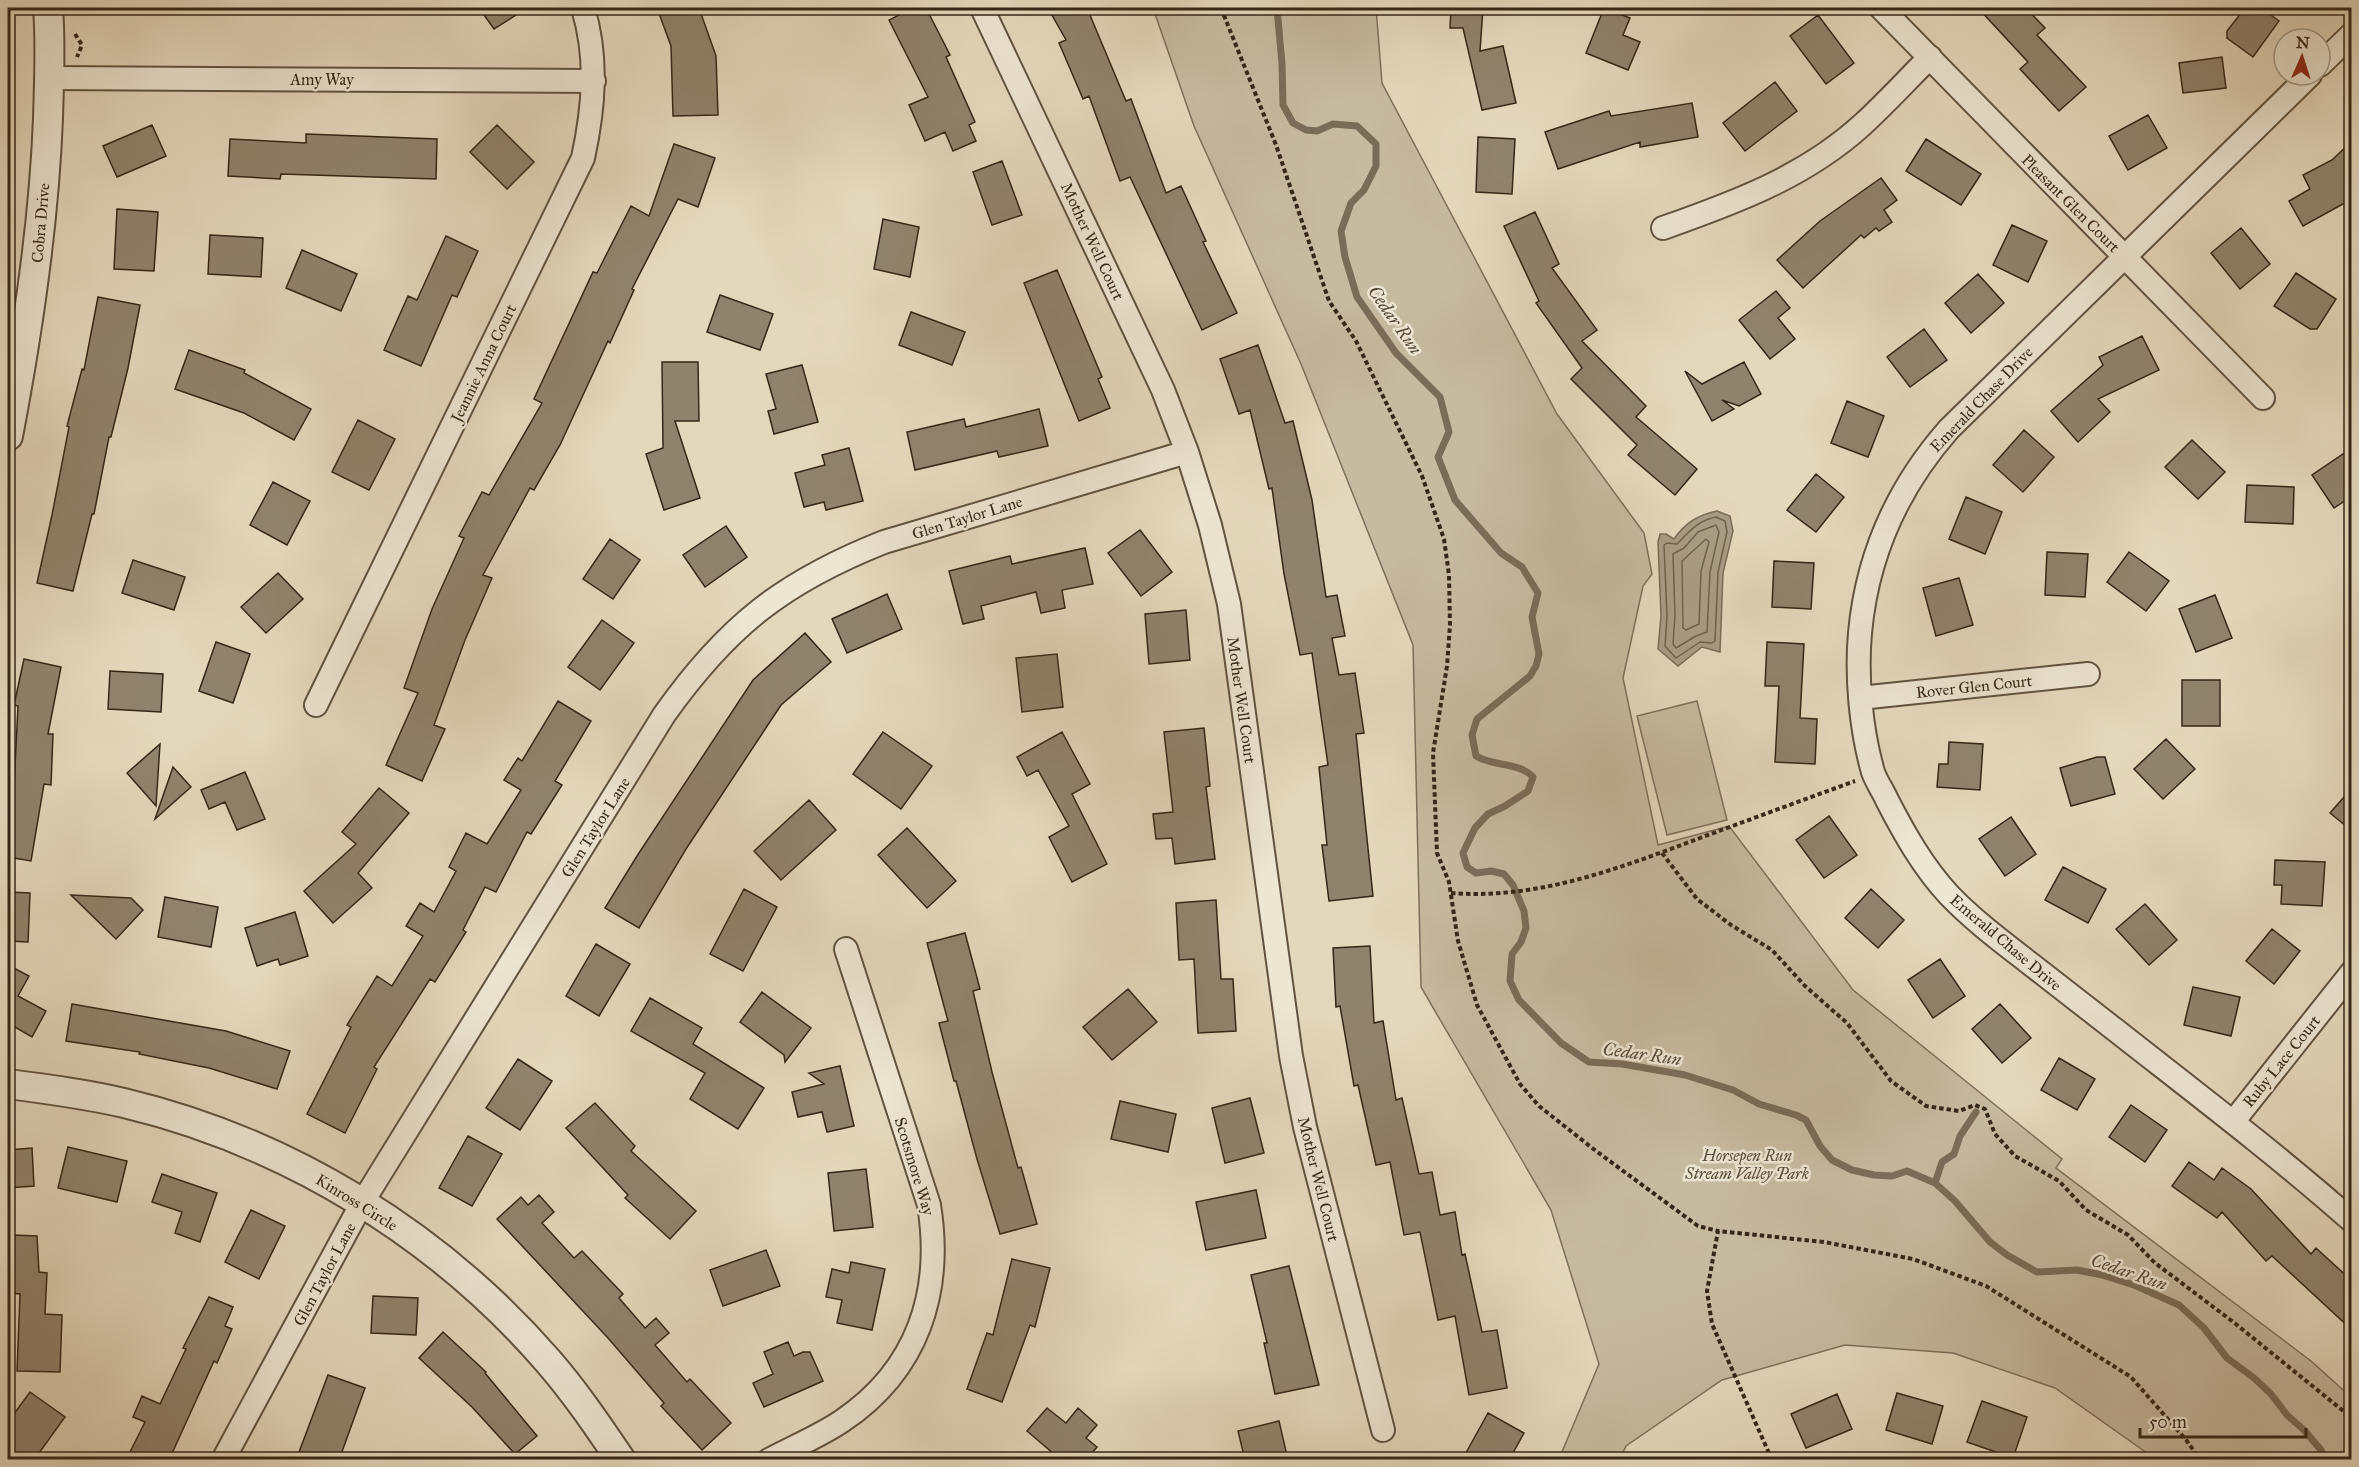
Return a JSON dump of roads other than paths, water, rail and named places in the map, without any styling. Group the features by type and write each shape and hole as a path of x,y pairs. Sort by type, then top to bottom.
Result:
{"street":[{"name":"Cobra Drive","path":"8,436 26,343 39,249 47,155 48,8"},
{"name":"Jeannie Anna Court","path":"316,705 583,158 592,118 594,81 591,42 583,8"},
{"name":"Mother Well Court","path":"982,8 1158,379 1187,452 1210,525 1229,604 1291,1056 1305,1127 1383,1430"},
{"name":"Pleasant Glen Court","path":"1881,8 2263,398"},
{"path":"2332,53 2352,34"},
{"path":"1663,228 1728,205 1776,184 1821,157 1861,126 1929,57"},
{"name":"Amy Way","path":"49,78 594,81"},
{"name":"Emerald Chase Drive","path":"2298,87 1949,429 1911,478 1887,523 1870,573 1863,603 1858,651 1860,698 1874,773 1897,820 1922,861 1948,894 2010,948 2298,1173 2352,1221"},
{"name":"Glen Taylor Lane","path":"224,1460 362,1203 664,715 693,675 724,640 760,609 801,580 844,558 884,542 1187,452"},
{"name":"Rover Glen Court","path":"1860,698 2088,674"},
{"name":"Scotsmore Way","path":"769,1460 841,1422 866,1404 891,1377 915,1338 927,1305 933,1271 934,1236 929,1205 846,949"},
{"name":"Ruby Lace Court","path":"2233,1122 2352,972"},
{"name":"Kinross Circle","path":"8,1084 60,1090 124,1103 189,1122 252,1145 313,1174 362,1203 398,1226 452,1267 501,1311 548,1361 587,1410 621,1460"}],"water":[{"path":"1717,511 1730,516 1733,531 1723,573 1720,652 1702,647 1678,666 1658,649 1661,616 1658,542 1660,534 1666,534 1674,539 1692,520"}],"waterway":[{"name":"Cedar Run","path":"1277,8 1283,105 1293,123 1306,130 1317,131 1333,124 1357,126 1376,144 1376,166 1364,190 1351,203 1341,231 1345,257 1357,297 1396,353 1440,397 1449,432 1438,457 1455,500 1501,553 1522,567 1538,593 1532,617 1539,654 1536,666 1530,676 1477,719 1472,735 1476,756 1490,762 1521,769 1533,777 1528,791 1488,814 1475,828 1463,853 1467,867 1476,873 1491,871 1504,874 1513,885 1524,911 1526,928 1521,942 1512,954 1510,981 1519,1000 1561,1043 1589,1062 1622,1064 1685,1075 1733,1090 1759,1104 1806,1120 1820,1146 1832,1160 1852,1170 1892,1176 1907,1171 1935,1183 1955,1201 1990,1242 2007,1255 2037,1272 2077,1270 2102,1275 2134,1285 2179,1305 2204,1328 2227,1358 2271,1394 2287,1415 2321,1450 2323,1460"},
{"path":"1935,1183 1942,1162 1954,1154 1960,1136 1976,1112"}],"park label":[{"name":"Horsepen Run Stream Valley Park","path":"1747,1164"}]}
